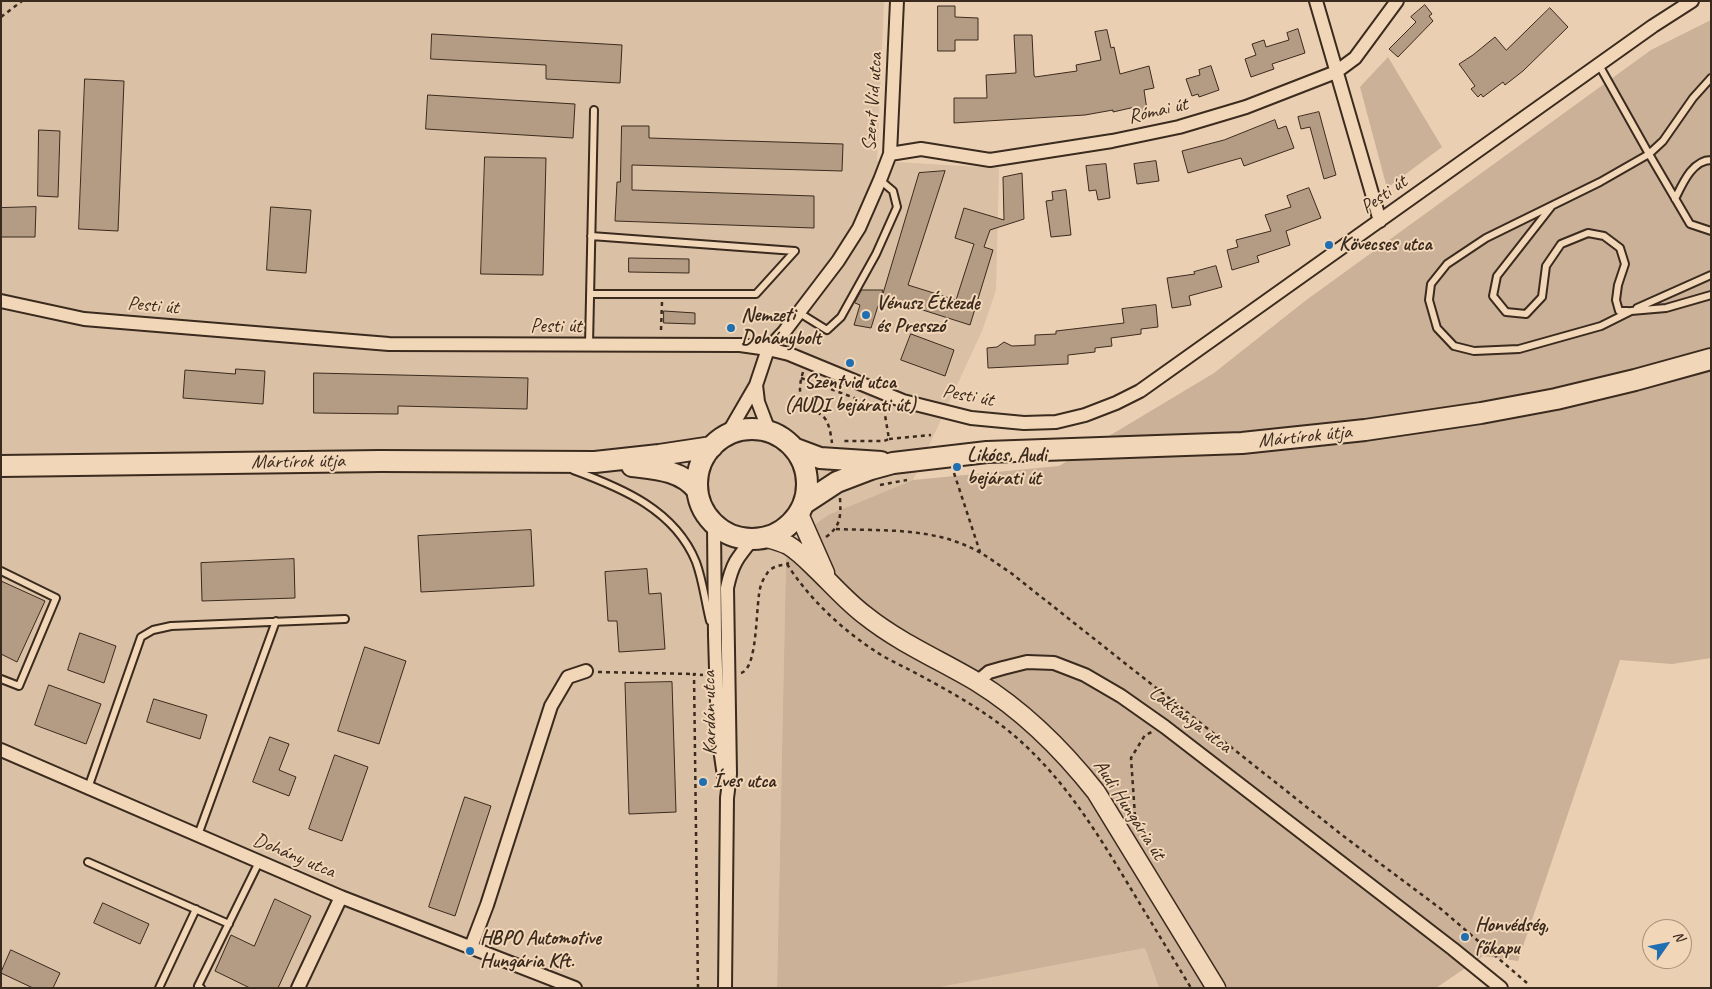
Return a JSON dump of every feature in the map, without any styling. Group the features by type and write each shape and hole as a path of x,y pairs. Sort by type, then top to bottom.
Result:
{"main road":[{"name":"Mártírok útja","path":"802,509 837,482 893,463 986,452 1242,443 1374,429 1482,413 1556,399 1711,359"},
{"name":"Mártírok útja","path":"1,466 380,461 595,462 659,455 719,441 740,430 754,429 769,431 779,436 796,450 820,458 833,450 893,463"},
{"path":"719,441 701,462 698,471 697,490 703,509 714,525 732,536 759,539"},
{"name":"Mártírok útja","path":"759,539 782,532 794,521 802,509 807,492 806,470 796,450"},
{"name":"Mártírok útja","path":"595,462 663,470 679,475 697,490"}],"street":[{"name":"Szent Vid utca","path":"768,349 784,332 838,262 859,228 890,154 897,1"},
{"path":"1316,1 1380,220"},
{"name":"Római út","path":"890,154 921,148 990,160 1112,141 1179,127 1238,109 1336,72 1355,58 1396,1"},
{"name":"Pesti út","path":"1,301 84,320 389,344 740,345 789,354 903,401 971,418 1024,423 1056,422 1085,415 1140,391 1653,26 1692,1"},
{"path":"719,441 756,385 768,349"},
{"path":"756,385 758,402 769,431"},
{"path":"800,555 802,509"},
{"name":"Kardán utca","path":"714,525 714,636 722,676"},
{"path":"759,539 788,546 867,617 892,634 977,682"},
{"name":"Kardán utca","path":"725,988 727,798 718,735 727,588 730,572 735,560 759,539"},
{"name":"Laktanya utca","path":"977,682 989,672 1027,662 1054,663 1085,675 1122,696 1165,727 1497,987"},
{"path":"471,947 487,905 551,706 568,677 586,671"},
{"name":"Audi Hungária út","path":"977,682 1022,714 1048,737 1073,763 1096,792 1216,988"},
{"name":"Dohány utca","path":"1,750 341,897 575,988"},
{"path":"298,988 341,897"}],"lane":[{"path":"1599,65 1690,224 1711,231"},
{"path":"1711,78 1693,98 1663,141 1649,154 1600,182 1486,238 1447,264 1431,284 1429,300 1438,328 1454,346 1474,351 1519,349 1601,326 1711,274"},
{"path":"589,346 594,110"},
{"path":"1675,199 1687,174 1706,160 1711,160"},
{"path":"798,312 827,330 841,317 876,254 897,207 893,191 880,180"},
{"path":"1552,206 1497,276 1492,296 1506,312 1526,314 1542,297 1546,266 1562,244 1588,233 1604,236 1620,248 1625,264 1618,285 1616,300 1619,311 1666,308 1711,295"},
{"path":"590,294 756,294 795,251 591,236"},
{"path":"553,462 611,484 643,501 662,515 680,533 695,560 703,584 706,606 714,636"},
{"path":"1,571 56,598 19,686 1,679"},
{"path":"88,788 141,637 153,630 171,626 344,619"},
{"path":"198,836 276,621"},
{"path":"88,862 228,924"},
{"path":"201,988 198,986 259,862"},
{"path":"159,988 196,909"}],"path":[{"path":"1,18 22,1"},
{"path":"661,330 662,294"},
{"path":"807,361 799,385 800,393 803,401 826,420 830,428 833,450 889,439 931,435"},
{"path":"801,378 884,410 889,439"},
{"path":"946,474 955,473 980,552"},
{"path":"875,486 911,479"},
{"path":"586,671 722,676 745,672 749,667 754,640 761,585 768,571 778,564 800,555 836,529 841,513 837,482"},
{"path":"836,529 921,533 942,537 980,552 1011,573 1342,835 1441,909 1527,983"},
{"path":"800,555 796,578 816,601 852,634 872,650 968,702 1005,728 1044,762 1069,792 1102,840 1191,988"},
{"path":"694,674 698,988"},
{"path":"1135,816 1131,758 1145,735 1165,727"}],"shaded area":[{"path":"1,1 884,1 877,161 999,168 996,290 982,331 913,480 828,515 786,560 777,988 1,988"},
{"path":"1711,20 1711,658 1672,664 1620,660 1518,961 1483,956 1436,988 1159,988 1145,948 935,988 777,988 786,560 788,545 828,515 913,480 1059,466 1214,373 1305,301 1651,50"},
{"path":"1388,57 1442,147 1387,188 1360,87"},
{"path":"1145,948 1159,988 935,988"}],"building":[{"path":"1425,5 1432,14 1429,16 1433,21 1398,57 1389,49 1416,22 1411,17"},
{"path":"938,6 955,6 955,17 978,18 978,40 955,40 955,51 938,51"},
{"path":"1550,8 1568,27 1523,71 1505,85 1503,82 1483,97 1481,94 1478,97 1471,89 1475,86 1459,64 1495,37 1506,50"},
{"path":"1298,29 1305,53 1272,64 1274,69 1251,77 1245,59 1256,55 1252,44 1264,40 1266,47 1289,40 1287,33"},
{"path":"1107,30 1111,48 1114,47 1120,74 1149,66 1154,88 1144,90 1147,110 1137,113 1135,107 1085,115 954,123 954,98 987,98 986,75 1016,73 1014,35 1032,35 1035,77 1077,71 1076,65 1101,60 1095,32"},
{"path":"432,34 622,45 620,83 546,79 546,65 431,59"},
{"path":"1211,66 1219,90 1199,97 1198,94 1192,96 1186,79 1200,75 1199,70"},
{"path":"85,79 124,81 118,231 79,229"},
{"path":"428,95 575,104 573,138 426,129"},
{"path":"1319,112 1336,175 1324,179 1310,127 1301,129 1298,117"},
{"path":"1275,120 1278,129 1286,126 1294,148 1244,166 1241,158 1188,173 1182,151 1224,140"},
{"path":"622,126 649,126 649,138 843,144 842,171 632,165 632,190 814,196 814,228 615,221 617,182 620,182"},
{"path":"39,130 60,131 58,197 38,196"},
{"path":"485,157 546,158 543,275 481,274"},
{"path":"1156,161 1159,181 1137,184 1134,164"},
{"path":"1106,164 1110,198 1098,200 1096,190 1089,191 1086,166"},
{"path":"945,171 908,285 956,300 974,244 955,238 964,208 1004,220 1003,177 1022,173 1024,219 990,230 984,247 993,250 970,325 882,297 919,173"},
{"path":"1309,188 1321,218 1286,231 1290,245 1257,256 1259,262 1232,270 1227,250 1238,247 1236,240 1271,231 1265,215 1291,207 1287,196"},
{"path":"1066,190 1071,235 1051,237 1046,201 1053,200 1052,192"},
{"path":"36,207 35,237 1,237 1,208"},
{"path":"271,207 311,210 306,273 267,270"},
{"path":"629,258 689,259 689,273 629,272"},
{"path":"1216,266 1222,287 1189,296 1191,305 1172,308 1167,278 1195,274 1194,272"},
{"name":"Vénusz Étkezde és Presszó","path":"862,290 883,290 871,328 854,325 860,305 855,303"},
{"path":"1156,305 1158,327 1141,329 1141,334 1111,338 1112,346 1095,348 1095,352 1068,355 1068,364 988,368 987,348 997,347 1004,342 1012,346 1035,345 1035,335 1056,334 1056,331 1124,323 1122,309"},
{"path":"664,311 695,313 695,324 664,323"},
{"path":"911,334 954,350 945,376 901,360"},
{"path":"236,369 265,371 263,404 183,398 185,370 235,374"},
{"path":"314,373 528,378 527,409 398,406 398,414 314,413"},
{"path":"531,530 534,586 421,592 418,536"},
{"path":"294,559 295,598 202,601 201,563"},
{"path":"647,569 649,594 661,593 665,649 619,652 617,621 608,621 605,572"},
{"path":"1,581 45,601 17,662 1,654"},
{"path":"80,633 116,646 104,683 68,670"},
{"path":"365,647 406,661 379,744 338,731"},
{"path":"672,682 676,812 629,814 625,683"},
{"path":"49,685 101,704 86,744 35,725"},
{"path":"154,699 207,715 200,739 147,722"},
{"path":"270,737 289,744 279,770 296,777 289,796 253,782"},
{"path":"335,755 368,767 342,841 309,829"},
{"path":"465,797 491,806 455,916 429,907"},
{"path":"275,899 311,916 278,988 250,988 215,971 231,935 254,946"},
{"path":"103,903 149,924 140,944 94,923"},
{"path":"11,950 60,973 53,988 33,988 1,973"}],"place":[{"name":"Kövecses utca","path":"1329,245"},
{"name":"Vénusz Étkezde és Presszó","path":"866,315"},
{"name":"Nemzeti Dohánybolt","path":"731,328"},
{"name":"Szentvid utca (AUDI bejárati út)","path":"850,363"},
{"name":"Likócs, Audi bejárati út","path":"957,467"},
{"name":"Íves utca","path":"703,782"},
{"name":"Honvédség, főkapu","path":"1465,937"},
{"name":"HBPO Automotive Hungária Kft.","path":"470,951"}]}
